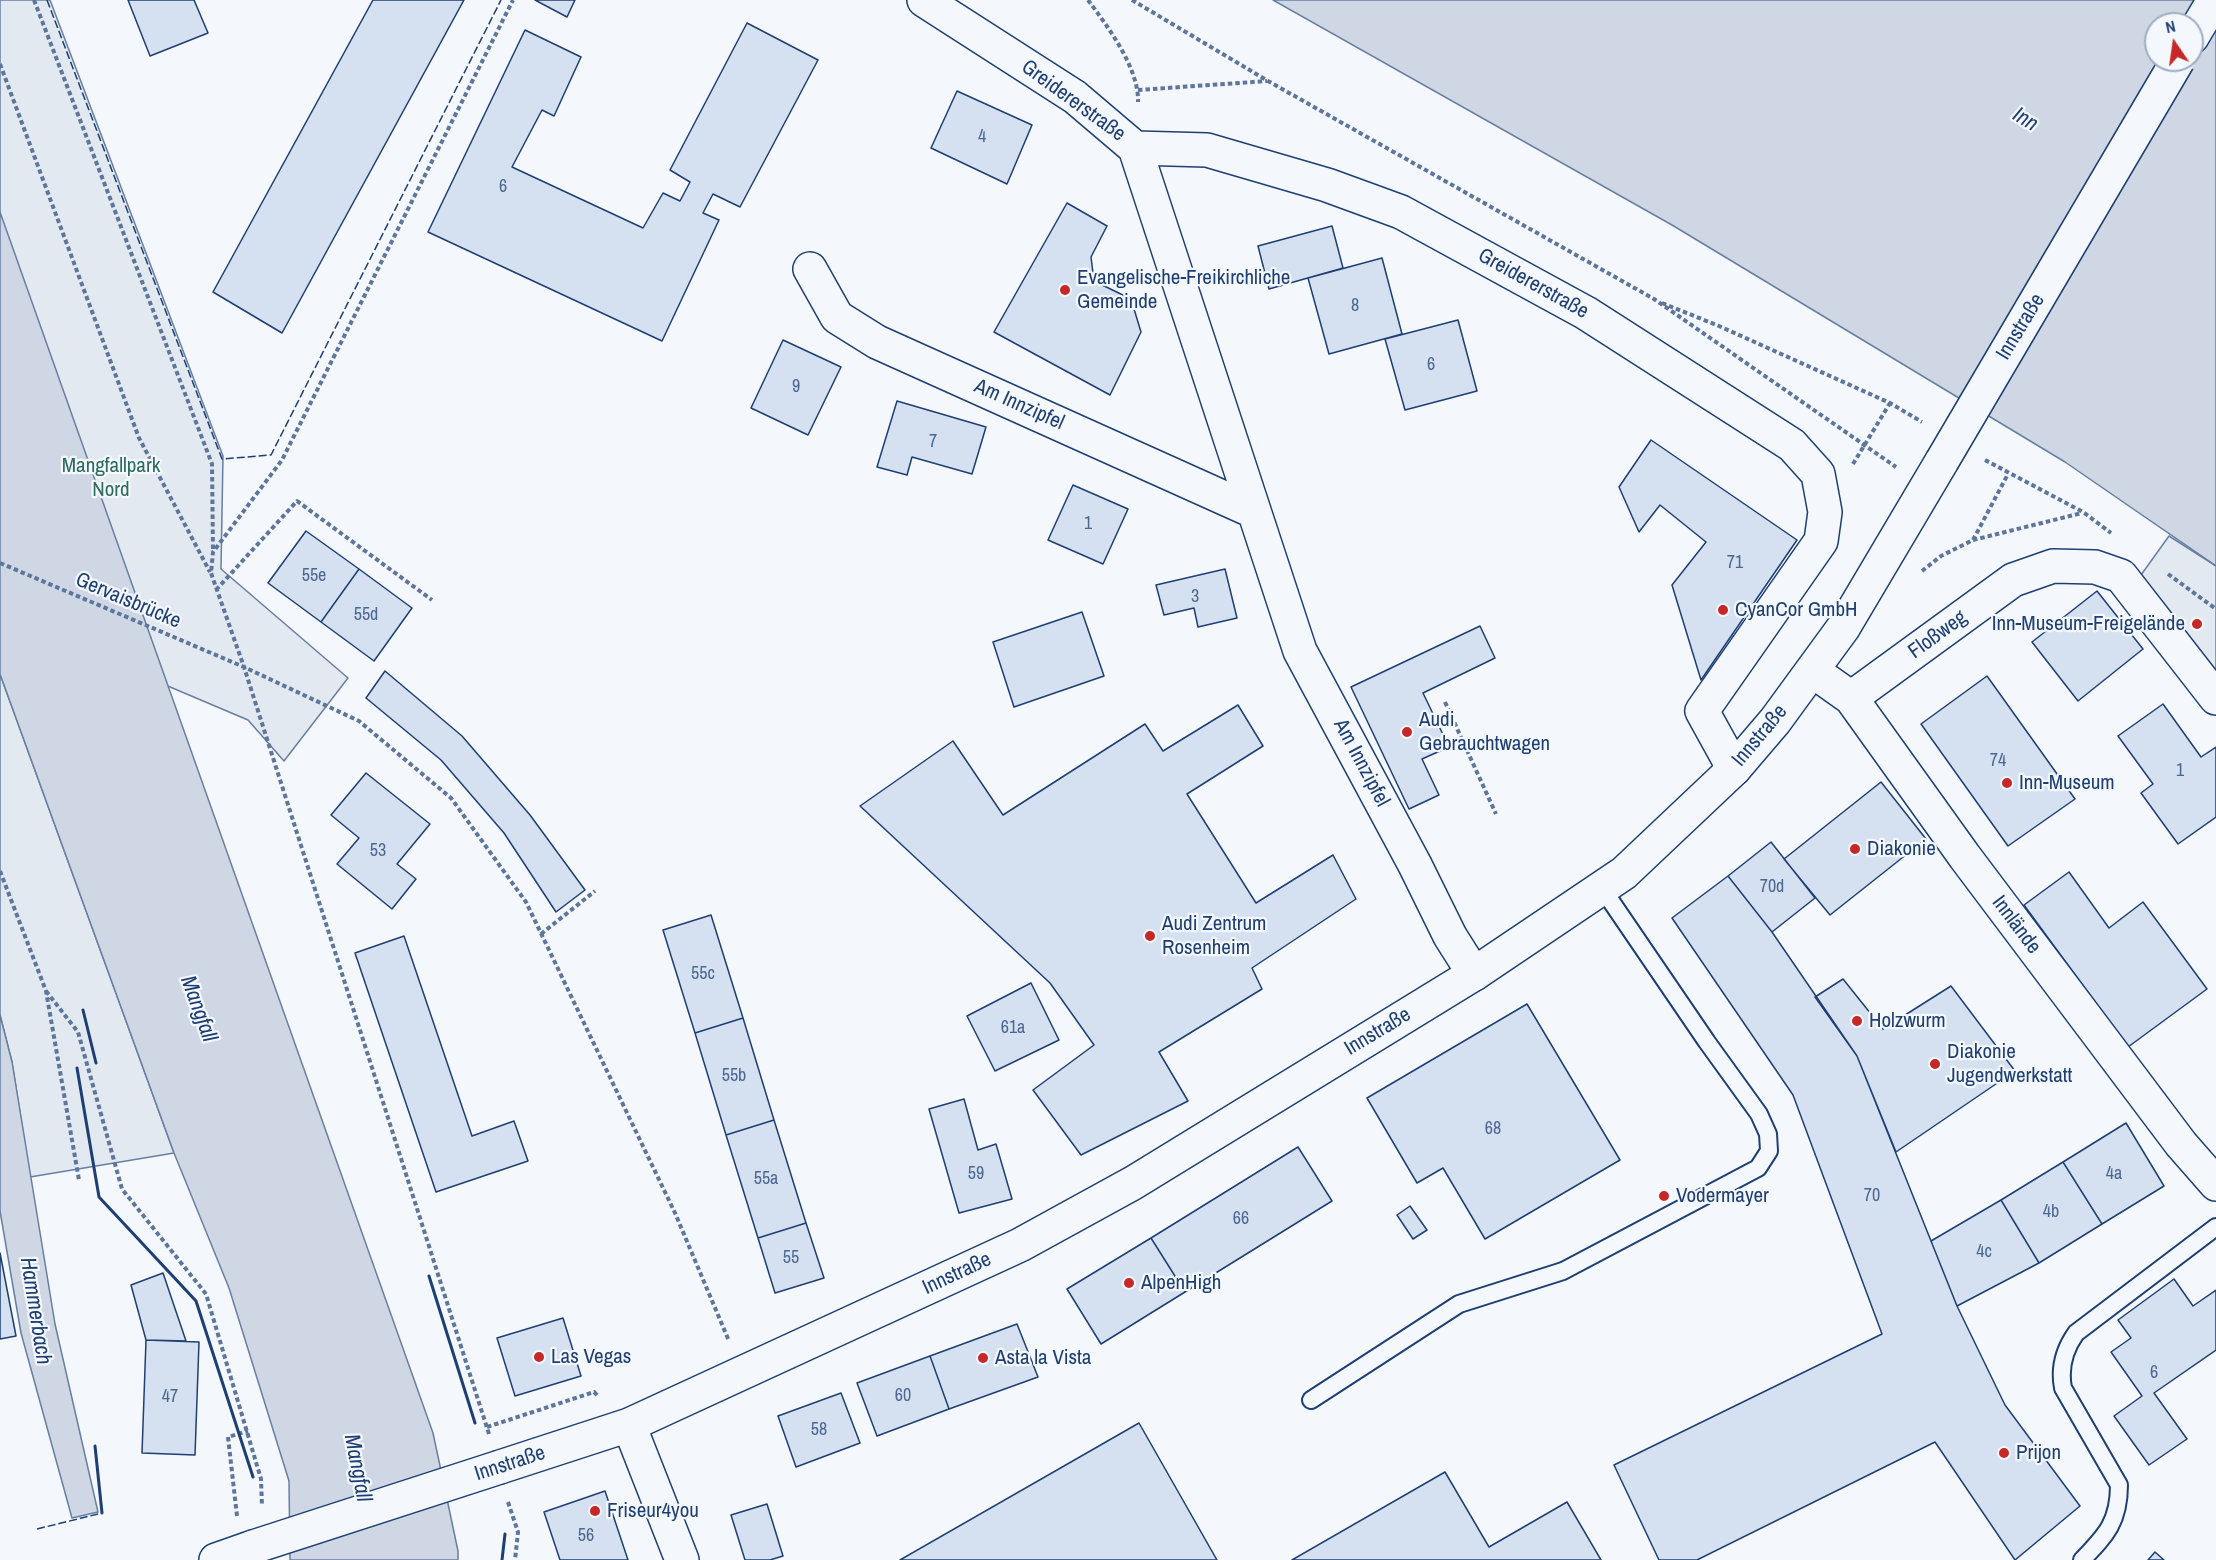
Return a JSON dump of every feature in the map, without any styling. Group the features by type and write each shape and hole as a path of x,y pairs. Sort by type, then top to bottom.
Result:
{"street":[{"name":"Greidererstraße","path":"924,0 1075,97 1136,148 1207,150 1327,185 1401,212 1586,313 1792,445 1818,474 1825,512 1821,541 1702,711 1734,769"},
{"path":"2204,17 2214,0"},
{"name":"Innstraße","path":"237,1553 628,1425 1030,1240 1133,1184 1474,974 1624,873 1734,769 1775,721 1843,628 2171,72"},
{"name":"Am Innzipfel","path":"1136,148 1300,651 1415,865 1450,936 1474,974"},
{"name":"Am Innzipfel","path":"810,269 837,316 878,342 1253,511"},
{"name":"Floßweg","path":"1851,698 2013,580 2053,566 2095,567 2121,576 2216,698"},
{"name":"Innlände","path":"1813,671 1851,698 1972,866 2181,1144 2216,1185"},
{"path":"628,1425 682,1560"}],"lane":[{"path":"1311,1400 1460,1304 1563,1271 1758,1168 1769,1151 1768,1134 1759,1114 1602,888"},
{"path":"2082,1560 2107,1534 2119,1503 2119,1485 2063,1388 2060,1374 2067,1345 2076,1333 2216,1227"}],"path":[{"path":"34,0 212,464 213,552 211,573"},
{"path":"213,552 282,460 513,0"},
{"path":"1088,0 1116,37 1138,90 1136,148"},
{"path":"1132,0 1268,81 1654,299 1864,445 1890,403 1654,299"},
{"path":"0,64 139,438 211,573 244,667 500,1467 518,1532 515,1560"},
{"path":"1138,90 1268,81"},
{"path":"1973,540 2008,474"},
{"path":"216,590 297,501 432,600"},
{"path":"1914,576 1941,556 1973,540 2083,512"},
{"name":"Gervaisbrücke","path":"0,563 244,667 359,721 451,798 526,902 675,1213 742,1373"},
{"path":"1445,702 1496,814"},
{"path":"0,871 46,991 79,1180"},
{"path":"541,934 595,891"},
{"path":"46,991 78,1032 123,1189 206,1294 261,1479 262,1513"},
{"path":"487,1427 513,1417"},
{"path":"237,1553 228,1437 248,1431"}],"green space":[{"name":"Mangfallpark Nord","path":"0,0 50,0 223,456 221,569 348,678 284,761 248,720 0,615"},
{"name":"Inn-Museum-Freigelände","path":"2169,536 2216,566 2216,673 2141,575"},
{"path":"0,674 174,1153 30,1177 12,1062 0,1015"}],"water":[{"name":"Inn","path":"1273,0 2216,0 2216,566 2065,462 1672,225"},
{"name":"Mangfall","path":"0,212 433,1433 458,1560 290,1560 289,1481 229,1288 174,1153 0,674"},
{"name":"Hammerbach","path":"0,1015 12,1062 55,1324 98,1512 72,1518 21,1333 0,1211"}],"building":[{"path":"128,0 194,0 208,33 150,56"},
{"path":"373,0 464,0 282,333 213,292"},
{"path":"535,0 575,0 567,17"},
{"path":"747,23 818,60 740,207 713,194 703,213 719,220 662,341 428,232 525,30 581,57 554,116 542,110 512,167 643,228 663,193 680,201 690,182 670,170"},
{"path":"957,91 1032,125 1007,184 931,148"},
{"name":"Evangelische-Freikirchliche Gemeinde","path":"1067,203 1107,226 1091,257 1094,281 1131,299 1141,332 1110,395 994,332"},
{"path":"1332,226 1343,268 1269,289 1258,246"},
{"path":"1382,258 1402,334 1329,354 1308,278"},
{"path":"1458,320 1477,391 1405,410 1385,339"},
{"path":"783,340 841,367 808,435 751,408"},
{"path":"897,401 986,427 972,474 912,457 907,475 877,467"},
{"path":"1651,440 1797,540 1701,680 1672,585 1706,542 1660,505 1639,532 1619,487"},
{"path":"1073,485 1128,509 1103,564 1048,540"},
{"path":"306,531 359,569 321,622 268,583"},
{"path":"359,569 412,608 374,661 321,622"},
{"path":"1225,569 1237,618 1198,627 1194,608 1164,615 1156,585"},
{"path":"2097,591 2143,649 2078,701 2032,642"},
{"path":"1082,612 1104,676 1014,707 993,642"},
{"name":"Audi Gebrauchtwagen","path":"1480,626 1495,658 1423,693 1449,747 1422,759 1439,795 1409,809 1351,687"},
{"path":"385,671 462,736 530,815 585,890 556,912 504,833 441,760 366,698"},
{"name":"Inn-Museum","path":"1987,676 2075,799 2008,846 1921,724"},
{"path":"2163,704 2201,757 2216,747 2216,817 2178,844 2141,793 2153,784 2118,736"},
{"name":"Audi Zentrum Rosenheim","path":"1238,705 1263,746 1187,794 1256,903 1333,855 1356,899 1252,968 1262,989 1159,1052 1188,1101 1081,1155 1033,1090 1094,1045 1050,983 860,806 953,741 1003,815 1145,724 1163,751"},
{"path":"366,773 430,824 397,864 416,879 392,909 337,864 359,838 331,815"},
{"name":"Diakonie","path":"1881,782 1926,839 1830,915 1784,859"},
{"path":"1771,842 1815,898 1772,932 1728,876"},
{"path":"2069,872 2109,928 2143,902 2207,989 2128,1047 2024,905"},
{"path":"1728,876 1772,932 1857,1056 1957,1306 2005,1405 2080,1506 2015,1560 1935,1442 1697,1560 1659,1560 1614,1465 1882,1334 1793,1095 1672,918"},
{"path":"711,915 743,1018 695,1033 663,930"},
{"path":"404,936 472,1136 514,1121 528,1161 436,1192 355,953"},
{"name":"Diakonie Jugendwerkstatt","path":"1843,979 1883,1029 1951,986 2015,1071 1896,1152 1857,1056 1815,997"},
{"path":"1031,983 1059,1040 995,1071 967,1016"},
{"path":"1527,1004 1620,1160 1485,1239 1443,1168 1417,1183 1367,1098"},
{"path":"743,1018 774,1120 726,1135 695,1033"},
{"path":"964,1099 978,1150 996,1144 1012,1199 959,1213 929,1109"},
{"path":"774,1120 806,1223 758,1238 726,1135"},
{"path":"2126,1123 2164,1186 2102,1224 2063,1162"},
{"path":"1298,1147 1332,1201 1185,1292 1151,1238"},
{"path":"2063,1162 2102,1224 2039,1263 2001,1200"},
{"path":"2001,1200 2039,1263 1957,1306 1931,1241"},
{"path":"1410,1206 1427,1230 1413,1239 1397,1215"},
{"path":"806,1223 824,1278 775,1293 758,1238"},
{"path":"1151,1238 1185,1292 1101,1344 1067,1289"},
{"path":"0,1253 16,1336 0,1339"},
{"path":"163,1273 186,1341 146,1340 131,1285"},
{"path":"2174,1279 2193,1306 2216,1290 2216,1350 2154,1393 2187,1439 2149,1465 2114,1416 2142,1396 2111,1352 2131,1338 2118,1320"},
{"name":"Las Vegas","path":"563,1318 581,1376 515,1396 497,1338"},
{"path":"1017,1324 1038,1377 949,1409 930,1356"},
{"path":"146,1340 199,1342 195,1455 142,1453"},
{"path":"930,1356 949,1409 877,1436 857,1383"},
{"path":"841,1393 860,1443 796,1467 778,1416"},
{"path":"1139,1423 1217,1560 900,1560"},
{"path":"1445,1472 1489,1547 1567,1502 1601,1560 1292,1560"},
{"path":"605,1491 628,1560 560,1560 544,1512"},
{"path":"767,1504 783,1556 770,1560 745,1560 731,1515"},
{"path":"2155,1552 2164,1560 2148,1560"}],"fence":[{"path":"47,0 222,459 271,455 501,0"},
{"path":"37,1529 102,1513"}],"wall":[{"path":"83,1010 96,1063"},
{"path":"77,1068 99,1197 196,1301 253,1477"},
{"path":"429,1276 475,1423"},
{"path":"95,1446 102,1513"},
{"path":"502,1560 505,1534"}],"place":[{"name":"Evangelische-Freikirchliche Gemeinde","path":"1065,290"},
{"name":"CyanCor GmbH","path":"1723,610"},
{"name":"Inn-Museum-Freigelände","path":"2197,624"},
{"name":"Audi Gebrauchtwagen","path":"1407,732"},
{"name":"Inn-Museum","path":"2007,783"},
{"name":"Diakonie","path":"1855,849"},
{"name":"Audi Zentrum Rosenheim","path":"1150,936"},
{"name":"Holzwurm","path":"1857,1021"},
{"name":"Diakonie Jugendwerkstatt","path":"1935,1064"},
{"name":"Vodermayer","path":"1664,1196"},
{"name":"AlpenHigh","path":"1129,1283"},
{"name":"Las Vegas","path":"539,1357"},
{"name":"Asta la Vista","path":"983,1358"},
{"name":"Prijon","path":"2004,1453"},
{"name":"Friseur4you","path":"595,1511"}]}
